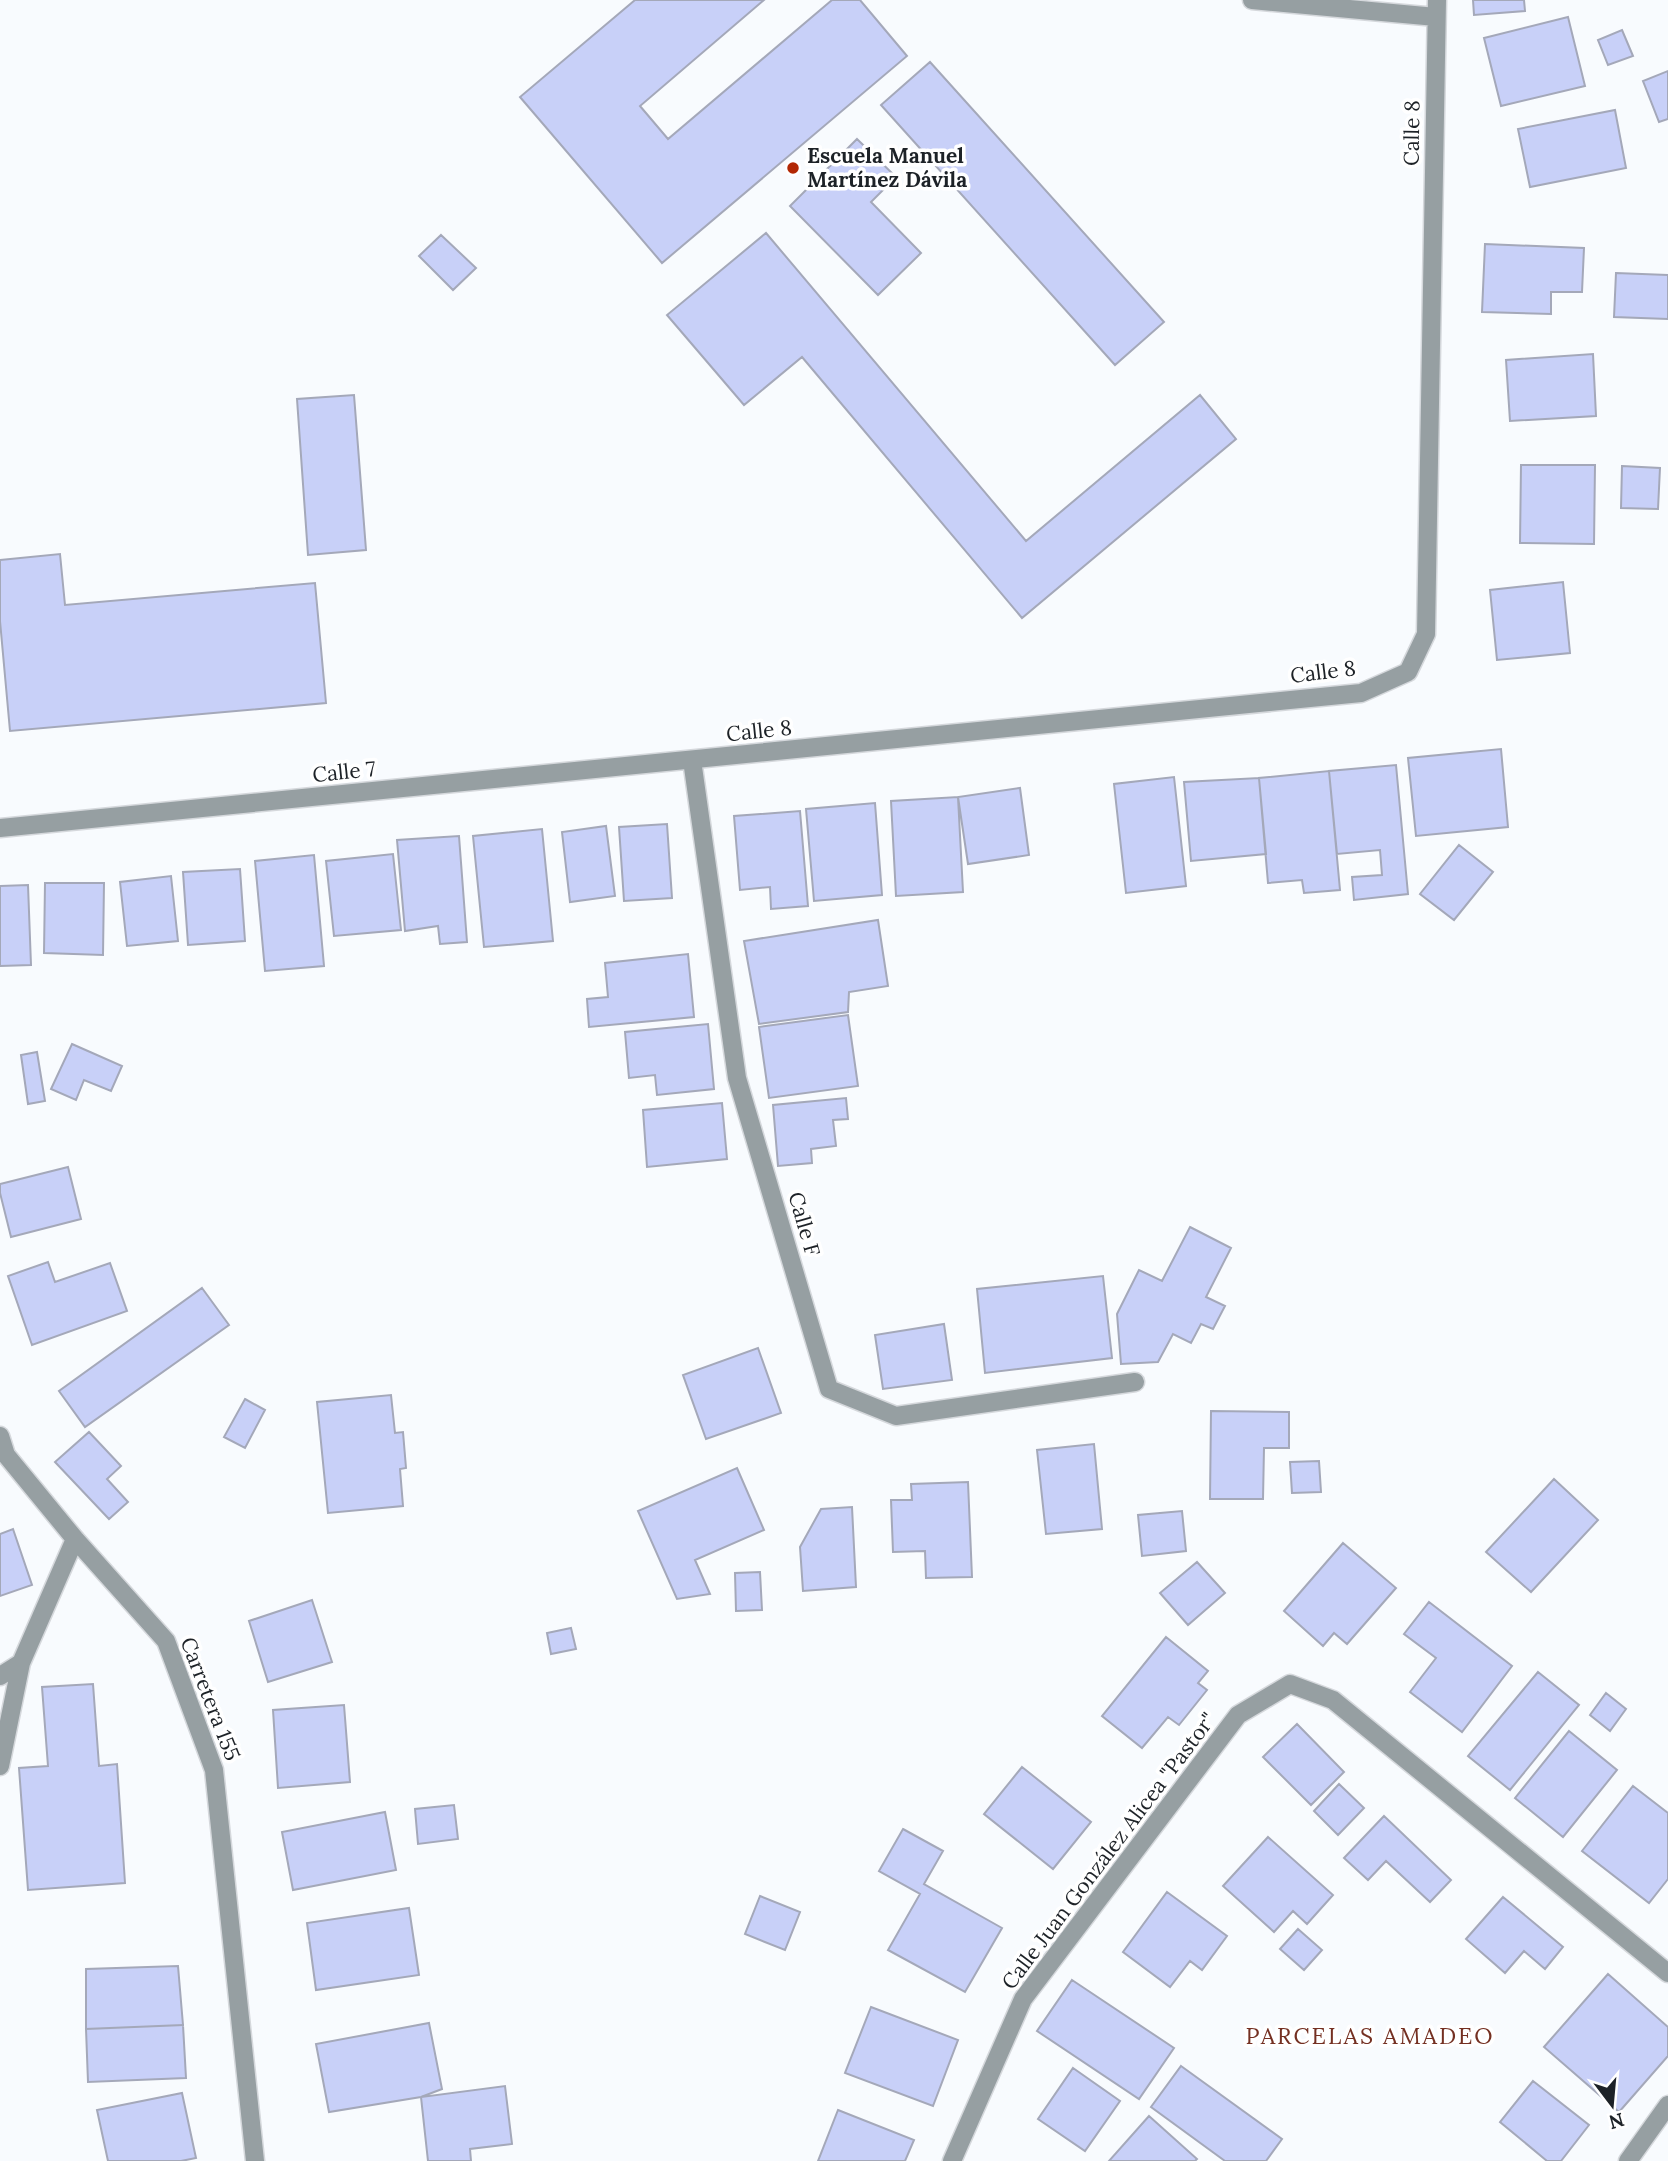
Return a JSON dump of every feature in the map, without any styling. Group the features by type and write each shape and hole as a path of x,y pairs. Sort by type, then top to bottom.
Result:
{"street":[{"path":"1252,0 1437,9"},
{"name":"Calle 8","path":"692,760 1361,693 1408,672 1426,634 1437,9"},
{"name":"Calle 7","path":"0,828 692,760"},
{"name":"Calle F","path":"692,760 737,1078 829,1390 896,1416 1135,1382"},
{"name":"Carretera 155","path":"0,1436 6,1455 75,1539 166,1641 214,1770 255,2161"},
{"path":"0,1766 21,1663 75,1539"},
{"path":"0,1676 21,1663"},
{"name":"Calle Juan González Alicea \"Pastor\"","path":"952,2161 1023,1999 1238,1715 1290,1684 1333,1700 1668,1973"},
{"path":"1628,2161 1668,2105"}],"building":[{"path":"635,0 764,0 640,106 668,139 832,0 860,0 907,56 662,263 520,97"},
{"path":"1473,0 1524,0 1525,11 1474,15"},
{"path":"1568,17 1585,86 1501,106 1484,38"},
{"path":"1622,30 1633,56 1608,65 1598,40"},
{"path":"930,62 1164,322 1115,365 881,105"},
{"path":"1668,71 1668,119 1659,122 1643,81"},
{"path":"1615,110 1626,168 1530,187 1518,129"},
{"path":"857,139 896,177 871,202 921,253 878,295 790,206"},
{"path":"766,233 1026,541 1200,395 1236,439 1022,618 802,357 744,405 667,315"},
{"path":"441,235 476,268 453,290 419,256"},
{"path":"1485,244 1584,248 1582,292 1551,292 1551,314 1482,312"},
{"path":"1616,273 1668,275 1668,319 1614,317"},
{"path":"1593,354 1596,416 1510,421 1506,360"},
{"path":"354,395 366,550 308,555 297,399"},
{"path":"1521,465 1595,465 1594,544 1520,543"},
{"path":"1622,466 1660,468 1658,509 1621,508"},
{"path":"60,554 65,605 315,583 326,703 10,731 0,621 0,560"},
{"path":"1563,582 1570,653 1497,660 1490,590"},
{"path":"1501,749 1508,827 1416,836 1408,758"},
{"path":"1396,765 1408,894 1354,900 1352,877 1382,875 1380,850 1337,854 1329,771"},
{"path":"1329,771 1340,890 1304,893 1302,880 1268,883 1259,778"},
{"path":"1174,777 1186,886 1126,893 1114,784"},
{"path":"1259,778 1266,854 1191,861 1184,782"},
{"path":"1020,788 1029,855 968,864 958,797"},
{"path":"958,797 963,892 896,896 891,801"},
{"path":"875,803 882,895 814,901 806,809"},
{"path":"800,811 808,906 771,909 770,887 740,890 734,816"},
{"path":"667,824 672,898 624,901 619,827"},
{"path":"606,826 615,896 570,902 562,832"},
{"path":"542,829 553,941 484,947 473,836"},
{"path":"459,836 467,942 440,944 438,926 405,931 397,840"},
{"path":"1459,845 1493,872 1454,920 1420,894"},
{"path":"393,854 401,930 334,936 326,861"},
{"path":"314,855 324,966 265,971 255,861"},
{"path":"240,869 245,941 188,945 183,872"},
{"path":"171,876 178,941 127,946 120,882"},
{"path":"45,883 104,883 103,955 44,953"},
{"path":"28,885 31,965 0,966 0,886"},
{"path":"878,920 888,986 849,992 848,1012 759,1024 744,941"},
{"path":"688,954 694,1017 589,1027 587,999 608,997 605,963"},
{"path":"848,1015 858,1086 769,1098 759,1027"},
{"path":"708,1024 714,1089 657,1095 655,1075 629,1078 625,1032"},
{"path":"72,1044 122,1066 111,1091 84,1080 76,1100 51,1089"},
{"path":"37,1052 45,1101 28,1104 21,1055"},
{"path":"846,1098 848,1119 833,1120 836,1146 811,1149 812,1163 778,1166 773,1105"},
{"path":"722,1103 727,1159 647,1167 643,1110"},
{"path":"68,1167 81,1219 11,1237 0,1184"},
{"path":"1190,1227 1231,1248 1206,1297 1225,1306 1213,1329 1201,1324 1191,1343 1173,1334 1158,1362 1121,1364 1117,1314 1139,1270 1162,1281"},
{"path":"48,1262 55,1282 110,1263 127,1311 32,1345 8,1276"},
{"path":"1103,1276 1112,1358 985,1373 977,1289"},
{"path":"202,1288 229,1325 85,1427 59,1391"},
{"path":"944,1324 952,1380 883,1389 875,1335"},
{"path":"758,1348 781,1413 706,1439 683,1375"},
{"path":"391,1395 395,1433 403,1432 406,1468 400,1469 403,1506 328,1513 317,1402"},
{"path":"245,1399 265,1410 245,1448 224,1437"},
{"path":"1211,1411 1289,1412 1289,1448 1264,1448 1263,1499 1210,1499"},
{"path":"89,1432 121,1466 107,1479 128,1502 109,1519 55,1462"},
{"path":"1094,1444 1102,1529 1046,1534 1037,1450"},
{"path":"1319,1461 1321,1492 1292,1493 1290,1462"},
{"path":"737,1468 764,1530 695,1560 710,1594 677,1599 638,1511"},
{"path":"1554,1479 1598,1520 1531,1592 1486,1552"},
{"path":"968,1482 972,1577 926,1578 925,1551 893,1552 891,1500 912,1500 911,1484"},
{"path":"852,1507 856,1587 803,1591 800,1547 821,1509"},
{"path":"1182,1511 1186,1551 1142,1556 1138,1515"},
{"path":"13,1529 32,1585 0,1596 0,1534"},
{"path":"1343,1543 1396,1588 1347,1644 1334,1633 1323,1646 1284,1611"},
{"path":"1197,1562 1225,1593 1188,1625 1160,1593"},
{"path":"760,1572 762,1610 736,1611 735,1573"},
{"path":"312,1600 332,1662 268,1682 249,1621"},
{"path":"1429,1602 1512,1666 1462,1732 1410,1692 1436,1658 1404,1634"},
{"path":"571,1628 576,1649 551,1654 547,1633"},
{"path":"1166,1637 1208,1671 1198,1683 1207,1690 1179,1725 1168,1717 1142,1748 1102,1716"},
{"path":"1538,1672 1579,1705 1510,1790 1468,1756"},
{"path":"93,1684 99,1766 117,1764 125,1883 28,1890 19,1768 48,1766 42,1687"},
{"path":"1606,1693 1626,1709 1610,1731 1590,1715"},
{"path":"344,1705 350,1782 278,1788 273,1710"},
{"path":"1297,1724 1344,1772 1311,1805 1263,1757"},
{"path":"1569,1731 1617,1770 1563,1837 1515,1798"},
{"path":"1022,1767 1091,1822 1053,1869 984,1814"},
{"path":"1339,1784 1364,1808 1338,1835 1314,1811"},
{"path":"1633,1786 1668,1813 1668,1879 1649,1903 1582,1851"},
{"path":"454,1805 458,1839 418,1844 415,1809"},
{"path":"385,1812 396,1870 293,1890 282,1832"},
{"path":"1384,1816 1451,1880 1430,1902 1386,1861 1368,1880 1344,1858"},
{"path":"903,1829 943,1851 924,1884 1002,1928 965,1992 888,1950 920,1894 879,1871"},
{"path":"1268,1837 1333,1895 1307,1924 1293,1911 1274,1932 1223,1886"},
{"path":"1167,1892 1227,1936 1202,1970 1190,1961 1170,1987 1123,1952"},
{"path":"760,1896 800,1912 785,1950 745,1934"},
{"path":"1503,1897 1563,1947 1545,1969 1524,1951 1505,1973 1466,1939"},
{"path":"409,1908 419,1975 316,1990 307,1923"},
{"path":"1298,1929 1322,1950 1304,1970 1280,1949"},
{"path":"178,1966 183,2025 86,2029 86,1969"},
{"path":"1608,1974 1668,2027 1668,2056 1619,2112 1544,2047"},
{"path":"1072,1980 1174,2048 1139,2099 1037,2031"},
{"path":"871,2007 958,2040 933,2106 845,2073"},
{"path":"429,2023 442,2089 421,2097 329,2112 316,2044"},
{"path":"183,2025 186,2078 88,2082 86,2029"},
{"path":"1181,2066 1282,2139 1266,2161 1225,2161 1151,2107"},
{"path":"1073,2068 1120,2101 1085,2151 1038,2119"},
{"path":"1533,2081 1589,2125 1561,2161 1547,2161 1500,2122"},
{"path":"505,2086 512,2144 470,2149 471,2161 428,2161 421,2097"},
{"path":"182,2093 196,2158 181,2161 108,2161 97,2110"},
{"path":"838,2110 914,2140 905,2161 818,2161"},
{"path":"1149,2116 1197,2159 1109,2161"}],"place":[{"name":"Escuela Manuel Martínez Dávila","path":"793,168"}],"district":[{"name":"PARCELAS AMADEO","path":"1370,2036"}]}
